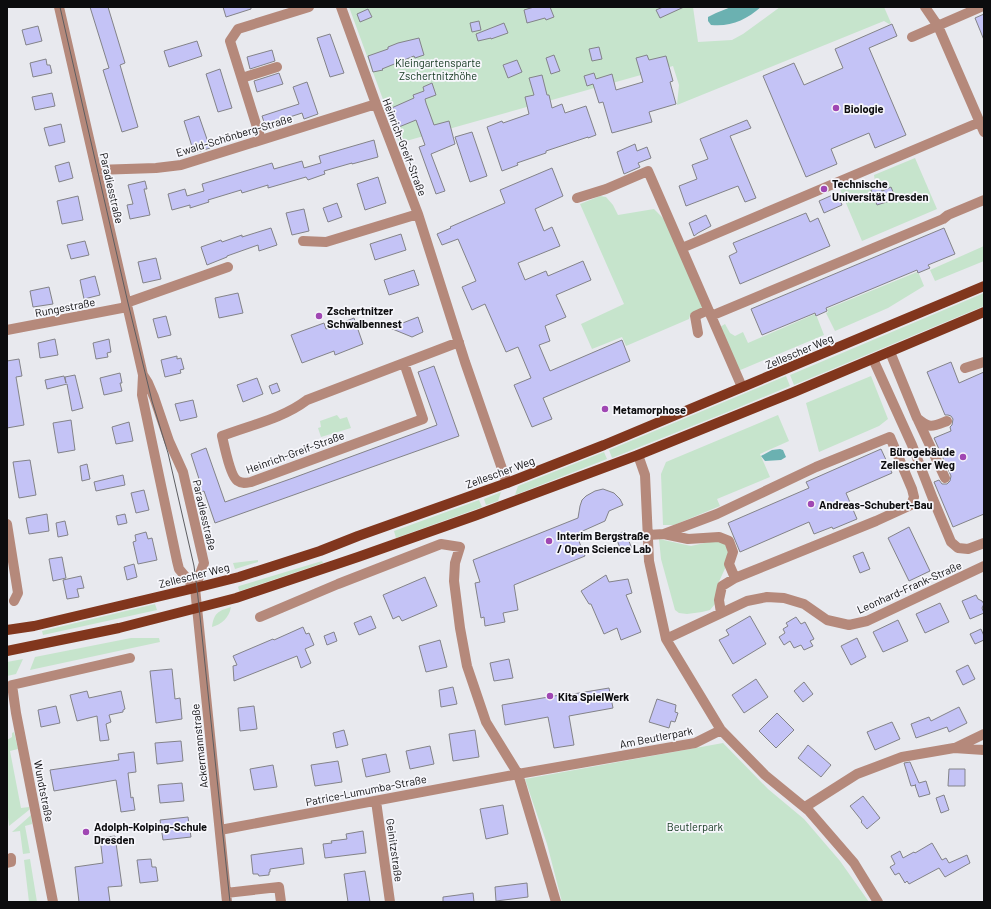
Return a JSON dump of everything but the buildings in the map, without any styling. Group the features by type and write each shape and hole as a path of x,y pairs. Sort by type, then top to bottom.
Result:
{"main road":[{"name":"Zellescher Weg","path":"7,630 34,626 239,577 320,551 604,446 984,286"},
{"path":"7,651 119,628 241,597 358,557 477,515 638,455 984,312"}],"street":[{"name":"Paradiesstraße","path":"58,7 143,375 142,394 179,569 195,588"},
{"path":"261,140 230,41 238,29 309,7"},
{"name":"Heinrich-Greif-Straße","path":"341,7 418,214 459,342 507,483"},
{"path":"682,248 982,127 938,26 925,7"},
{"path":"912,37 981,7"},
{"path":"242,78 278,67"},
{"name":"Ewald-Schönberg-Straße","path":"96,170 156,168 181,165 376,104"},
{"path":"577,198 606,189 648,171 742,388"},
{"path":"698,333 695,316 710,313 943,219 948,215 984,200"},
{"path":"304,241 326,242 418,214"},
{"name":"Rungestraße","path":"7,330 127,305 228,267"},
{"name":"Heinrich-Greif-Straße","path":"404,363 423,419 250,482 242,483 236,481 232,474 222,436 284,414 298,407 307,400 459,342"},
{"path":"890,352 917,418 945,478"},
{"path":"873,359 912,445 932,499 951,542 958,548 968,549 984,543"},
{"path":"965,368 984,362"},
{"name":"Paradiesstraße","path":"143,375 154,397 169,441 183,472 204,563 195,588"},
{"path":"917,418 924,424 934,427 947,422"},
{"path":"664,534 717,514 816,468 890,437 912,489 914,497 911,505 876,521 735,578 722,586 719,600 724,612"},
{"path":"638,455 644,475 649,561 666,639 721,730 765,774 805,807 854,863 878,902"},
{"path":"7,524 18,593 14,601"},
{"path":"648,535 664,534 688,539 719,537 729,541 733,552 729,564 735,578"},
{"path":"260,617 351,579 441,544 460,547 455,563 454,581 467,666 486,722 518,774 556,902"},
{"name":"Leonhard-Frank-Straße","path":"666,639 747,602 767,597 784,598 804,604 827,620 849,625 867,621 984,566"},
{"name":"Ackermannstraße","path":"195,588 227,898"},
{"name":"Wundtstraße","path":"53,902 16,713 12,685 130,658"},
{"name":"Am Beutlerpark","path":"518,774 695,743 721,730"},
{"path":"954,748 984,734"},
{"path":"805,807 857,774 902,757 954,748 984,750"},
{"name":"Patrice-Lumumba-Straße","path":"220,830 518,774"},
{"name":"Geinitzstraße","path":"376,800 390,902"},
{"path":"227,898 279,887 281,902"}],"green space":[{"name":"Kleingartensparte Zschertnitzhöhe","path":"349,7 693,7 698,42 732,40 743,34 780,7 884,7 891,23 889,24 884,21 677,105 679,85 673,66 399,143"},
{"path":"915,158 937,209 862,241 840,189 854,183 857,189 875,181 874,175"},
{"path":"600,196 606,197 613,205 618,215 654,209 665,220 704,308 690,315 689,319 626,346 622,337 592,349 581,324 624,304 580,204"},
{"path":"984,246 984,261 935,281 930,270"},
{"path":"917,272 924,286 888,308 835,331 826,313 828,312 827,309"},
{"path":"984,293 984,306 794,385 790,375"},
{"path":"815,314 824,335 738,371 720,327 725,324 730,333 735,336 743,332 748,343"},
{"path":"786,376 790,386 612,458 609,450"},
{"path":"871,376 888,419 879,426 819,452 806,403"},
{"path":"337,415 340,419 347,417 351,428 321,437 318,428 321,427 320,421"},
{"path":"778,415 789,441 760,454 770,477 717,499 720,506 674,525 663,525 661,474 666,462"},
{"path":"604,452 607,459 515,495 518,486"},
{"path":"501,492 498,501 486,505 484,499"},
{"path":"479,500 482,507 396,538 394,531"},
{"path":"659,539 691,546 718,540 724,543 729,549 728,562 717,586 715,604 710,610 687,614 679,613 675,610 661,559"},
{"path":"258,560 258,562 235,569 233,563"},
{"path":"322,561 323,563 240,591 238,587 239,586"},
{"path":"155,604 157,610 43,635 42,631"},
{"path":"231,607 229,614 224,620 212,627 217,613"},
{"path":"131,638 159,638 160,642 30,670 35,657"},
{"path":"23,659 16,674 7,676 7,662"},
{"path":"14,732 18,749 10,751 21,808 29,807 29,810 9,826 7,809 7,740 12,737 12,733"},
{"name":"Beutlerpark","path":"723,743 768,789 804,819 840,861 869,902 562,902 547,844 525,779"},
{"path":"31,815 32,824 25,826 30,853 23,854 20,831 12,832"},
{"path":"30,859 37,902 29,902 24,860"}],"water":[{"path":"731,7 761,7 750,16 732,24 711,25 708,21 708,17"},
{"path":"772,450 783,450 786,457 781,460 765,461 761,456"}],"tram line":[{"path":"60,7 128,303 152,401 168,453 194,566 230,902"}],"place":[{"name":"Biologie","path":"836,108"},
{"name":"Technische Universität Dresden","path":"824,189"},
{"name":"Zschertnitzer Schwalbennest","path":"319,316"},
{"name":"Metamorphose","path":"605,409"},
{"name":"Bürogebäude Zellescher Weg","path":"963,457"},
{"name":"Andreas-Schubert-Bau","path":"811,504"},
{"name":"Interim Bergstraße / Open Science Lab","path":"549,541"},
{"name":"Kita SpielWerk","path":"550,696"},
{"name":"Adolph-Kolping-Schule Dresden","path":"86,832"}]}
